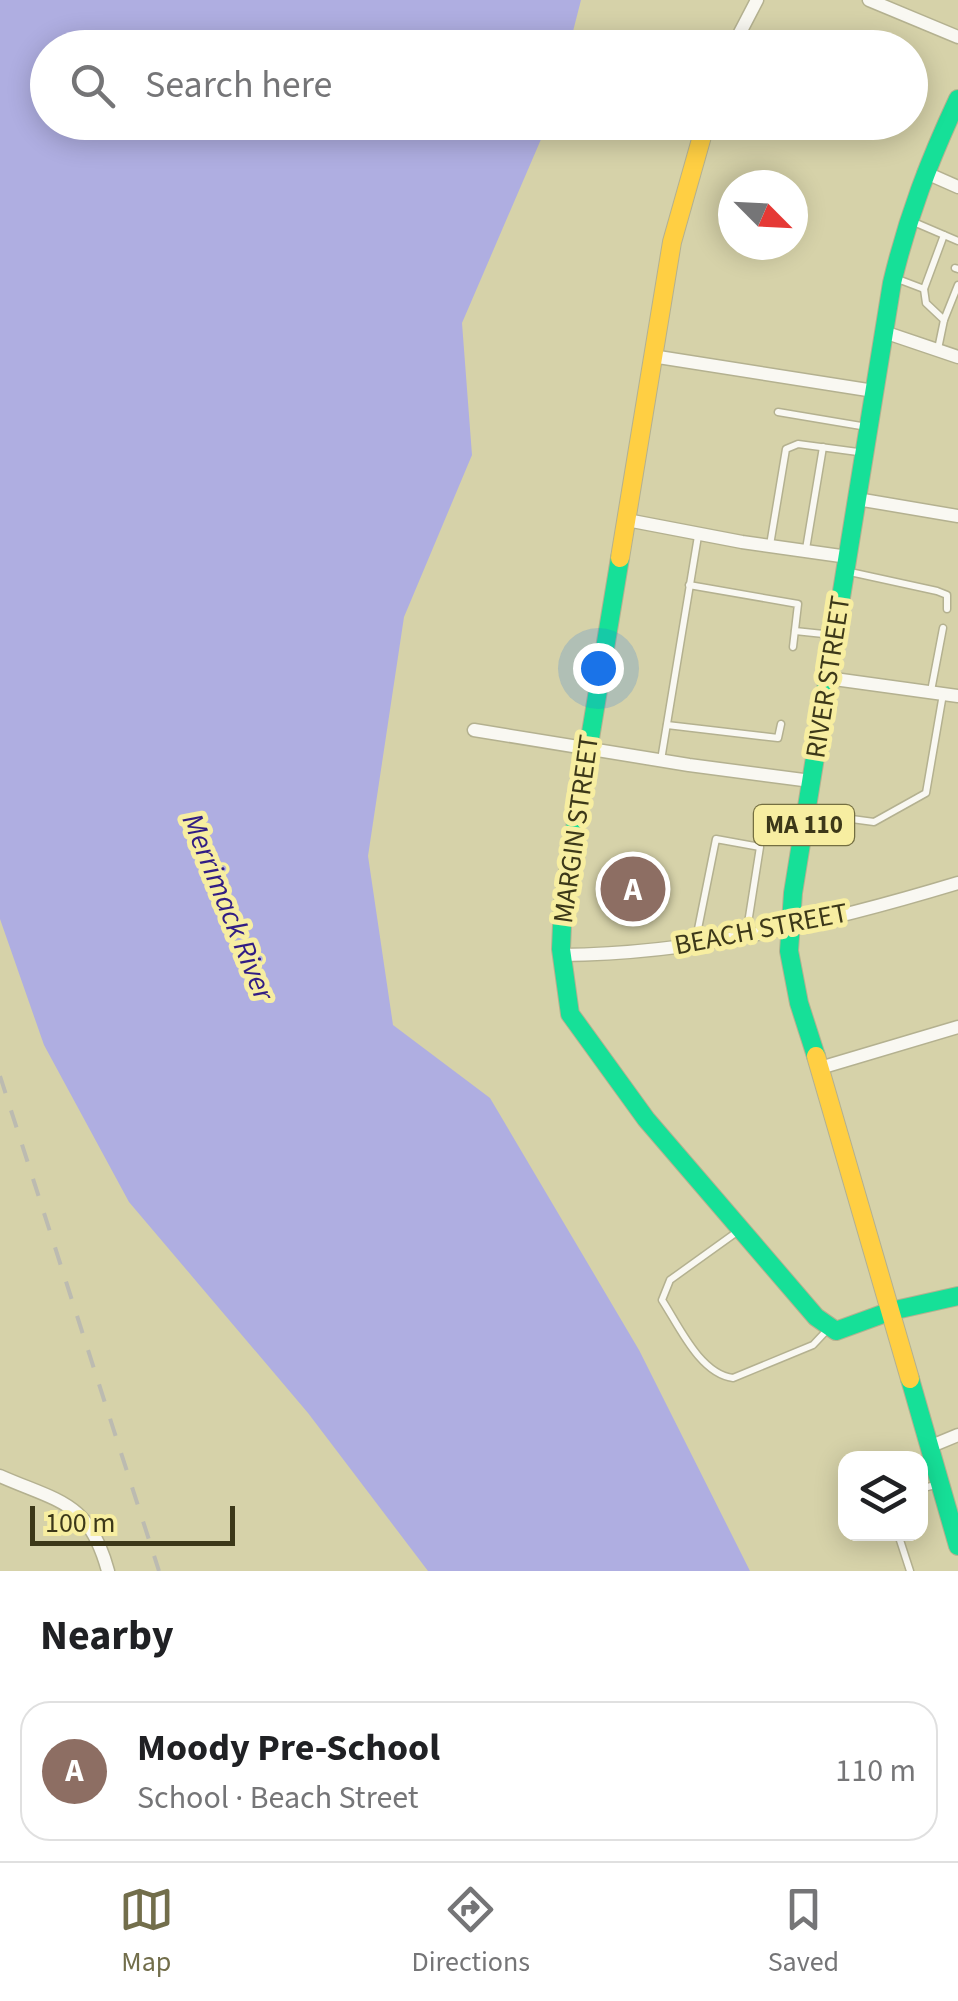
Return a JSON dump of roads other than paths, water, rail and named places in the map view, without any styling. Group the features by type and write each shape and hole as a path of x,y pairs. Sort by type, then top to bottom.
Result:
{"main road":[{"name":"RIVER STREET","path":"958,99 907,219 894,278 827,678 789,951 799,1003 958,1546"},
{"name":"MARGIN STREET","path":"701,140 672,242 652,356 563,901 562,955 570,1014 646,1119 790,1289 830,1327"},
{"path":"830,1327 836,1331 890,1311 958,1296"}],"street":[{"path":"741,30 757,0"},
{"path":"869,0 958,37"},
{"path":"924,172 958,187"},
{"path":"884,332 958,357"},
{"path":"652,356 874,391"},
{"path":"858,499 958,516"},
{"path":"627,520 806,551 846,564"},
{"path":"827,678 958,696"},
{"path":"474,730 812,781"},
{"name":"BEACH STREET","path":"562,955 613,954 746,937 958,883"},
{"path":"820,1068 958,1027"},
{"path":"929,1446 958,1435"},
{"path":"0,1476 41,1490 84,1518 96,1537 108,1571"}],"lane":[{"path":"907,219 958,242"},
{"path":"944,235 926,303 944,320"},
{"path":"894,278 928,284"},
{"path":"938,349 956,289 946,290"},
{"path":"778,412 868,427"},
{"path":"770,546 786,448 798,444 864,452"},
{"path":"806,551 823,447"},
{"path":"661,760 698,535"},
{"path":"846,564 947,595 946,609"},
{"path":"689,585 798,604 793,647"},
{"path":"806,813 874,822 926,793 943,628"},
{"path":"795,631 834,635"},
{"path":"666,724 778,738 781,724"},
{"path":"695,944 716,839 760,847 746,937"},
{"path":"742,1228 670,1280 665,1289 662,1300 698,1354 719,1376 733,1378 812,1344 830,1327"},
{"path":"928,1487 940,1484"},
{"path":"900,1541 910,1571"}],"water":[{"name":"Merrimack River","path":"0,0 581,0 573,30 30,30 30,140 541,140 462,323 472,455 404,617 368,856 393,1025 490,1098 639,1350 750,1571 428,1571 308,1413 129,1202 44,1045 0,919"}],"railway":[{"path":"0,1076 159,1571"}],"place":[{"name":"Moody Pre-School","path":"633,889"}]}
